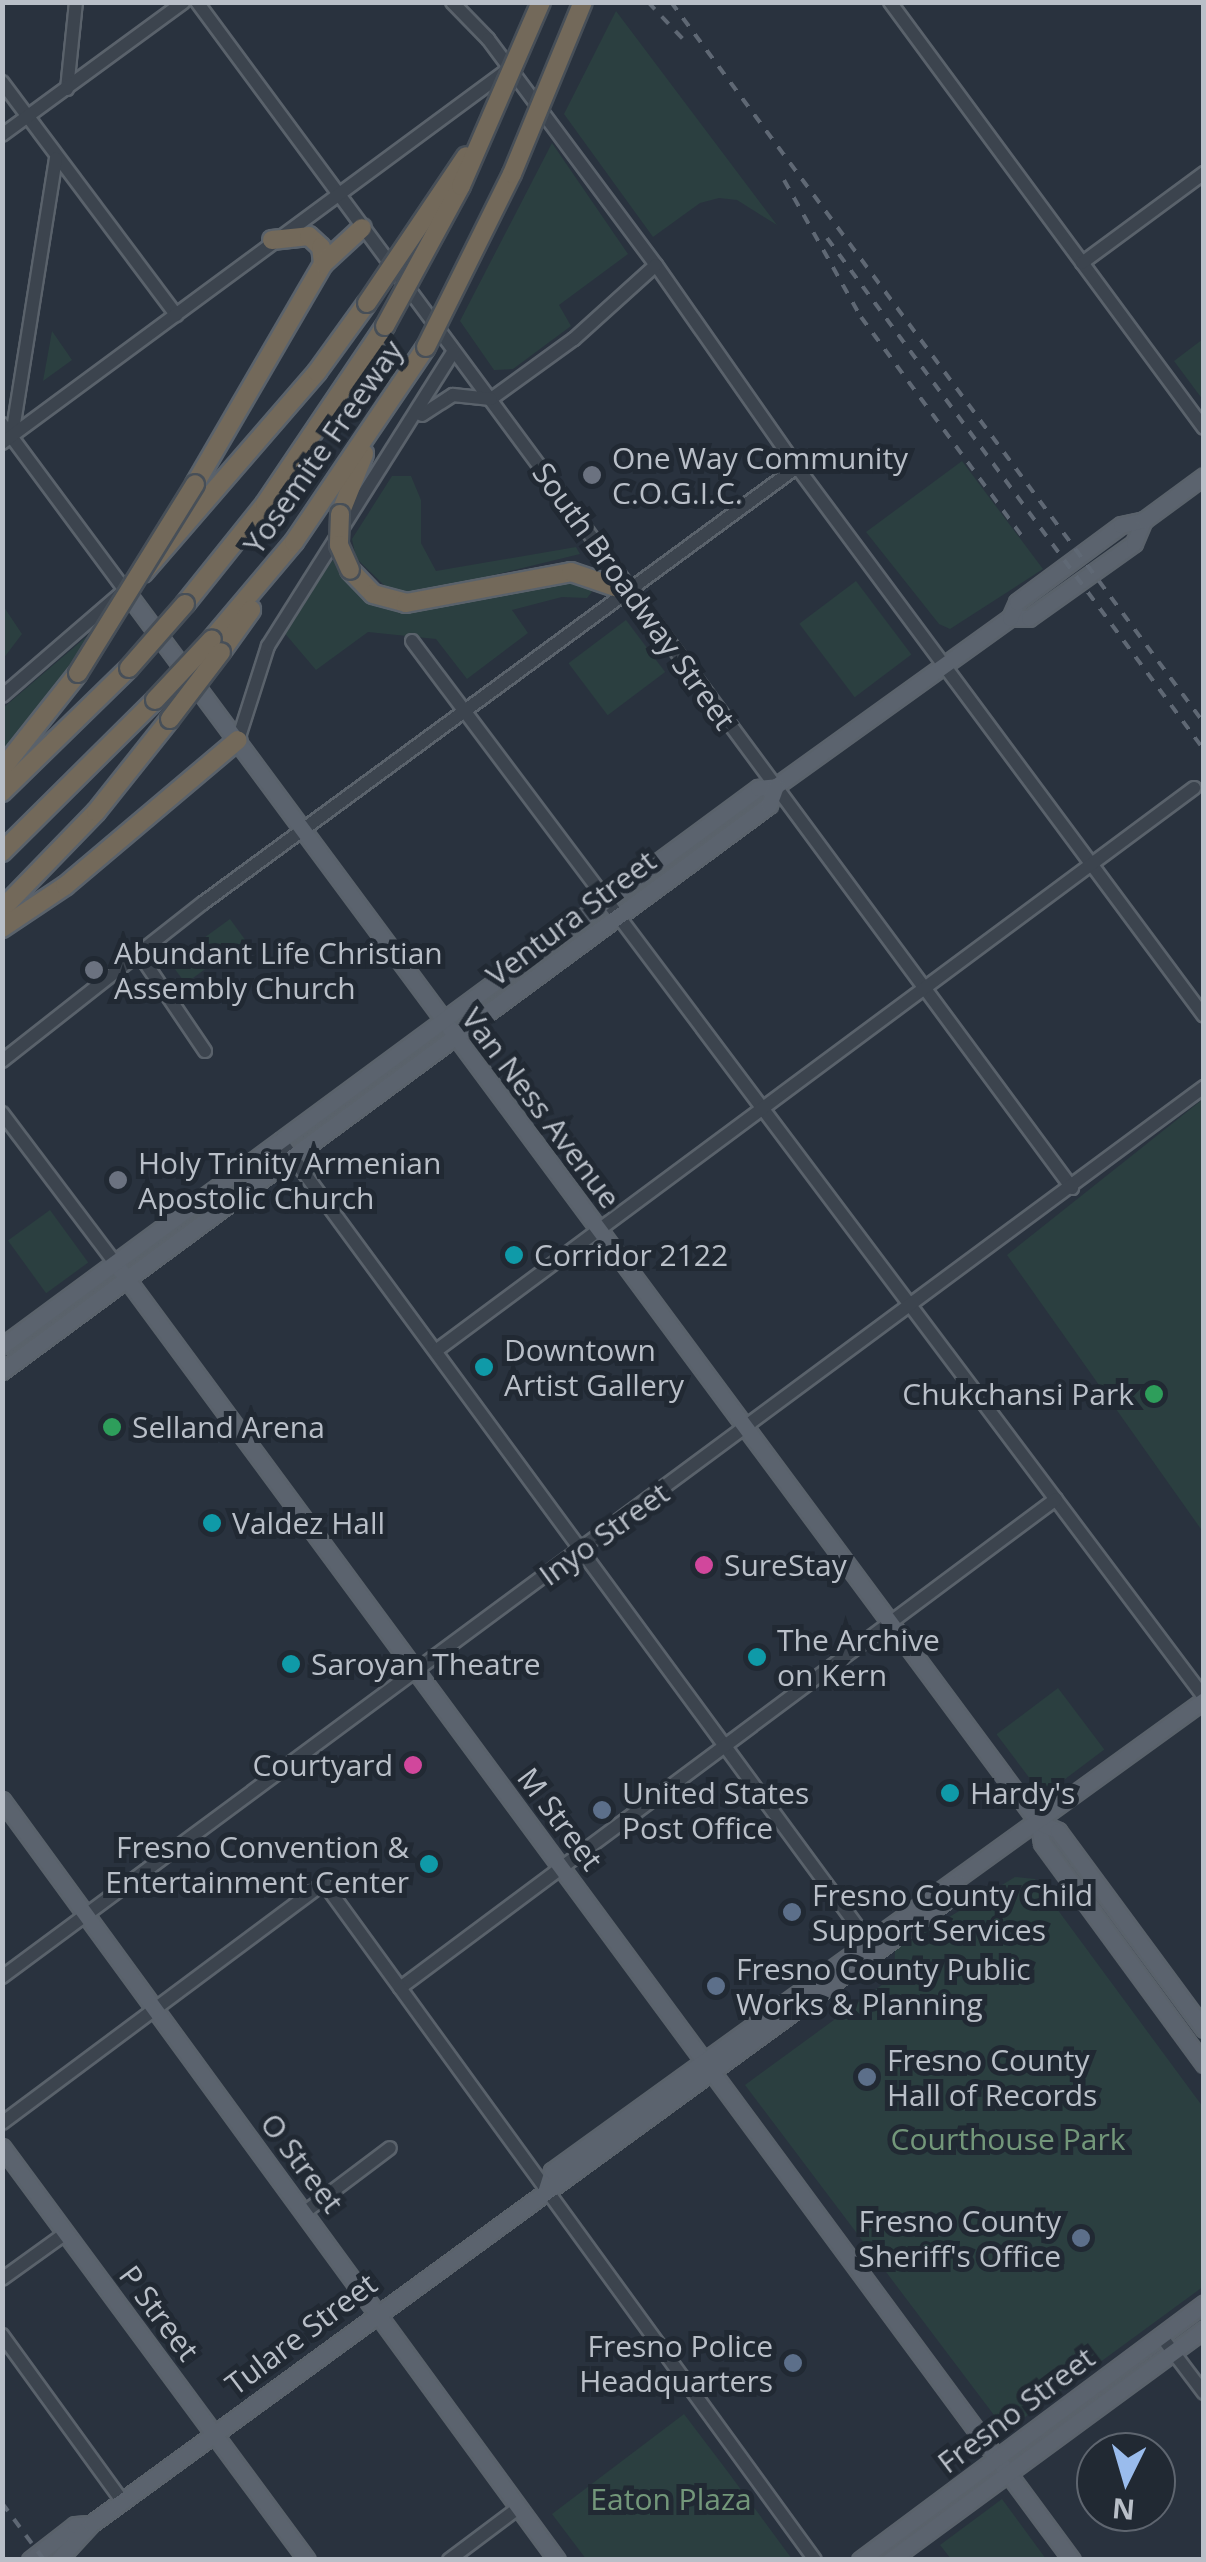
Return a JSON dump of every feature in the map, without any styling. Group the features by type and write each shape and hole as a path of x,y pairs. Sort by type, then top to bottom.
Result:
{"highway":[{"name":"Yosemite Freeway","path":"2,792 129,668 265,504 384,326 504,96 541,2"},
{"name":"Yosemite Freeway","path":"217,646 294,542 426,346 512,174 583,2"},
{"path":"125,590 317,372 504,96"},
{"path":"2,769 78,673 195,484 323,264 362,228"},
{"path":"272,240 309,236 320,247 323,264"},
{"path":"381,411 340,514 339,546 350,570 373,594 406,603 571,572 626,591"},
{"path":"7,919 170,719 217,646"},
{"path":"2,852 155,700 217,646"},
{"path":"7,919 238,740"}],"main road":[{"name":"Ventura Street","path":"2,1346 758,788 776,786 1010,618 1017,602 1121,525 1144,520 1204,476"},
{"name":"Van Ness Avenue","path":"125,590 306,829 443,1022 1038,1822 1042,1843 1204,2064"},
{"name":"Ventura Street","path":"2,1370 769,805 776,786"},
{"name":"M Street","path":"115,1264 1072,2560"},
{"name":"Tulare Street","path":"58,2560 91,2524 546,2189 552,2172 708,2066 871,1946 950,1898 956,1884 1204,1699"},
{"name":"O Street","path":"2,1800 557,2560"},
{"name":"Van Ness Avenue","path":"1038,1822 1058,1831 1204,2028"},
{"path":"1080,1896 1126,1942 1143,1945"},
{"name":"P Street","path":"2,2147 307,2560"},
{"name":"Fresno Street","path":"890,2560 1140,2352 1204,2304"},
{"name":"Fresno Street","path":"860,2560 1002,2466 1077,2423 1204,2328"},
{"path":"1077,2423 1140,2366 1140,2352"},
{"name":"Tulare Street","path":"30,2560 75,2526 91,2524"}],"street":[{"path":"67,89 76,2"},
{"path":"2,135 184,2"},
{"name":"South Broadway Street","path":"197,2 490,399 626,591 776,786 922,990 1072,1188"},
{"path":"452,2 510,68 656,265 797,467 1204,1016"},
{"path":"890,2 1204,428"},
{"path":"7,440 334,192 510,68"},
{"path":"2,82 176,314"},
{"path":"7,440 56,158"},
{"path":"1082,263 1204,172"},
{"path":"409,427 444,397 490,399 574,339 656,265"},
{"path":"238,740 268,646 454,352"},
{"name":"Van Ness Avenue","path":"2,424 7,440 125,590"},
{"path":"2,1061 464,710 797,467"},
{"path":"2,696 125,590"},
{"path":"412,640 606,902 914,1305 1204,1699"},
{"path":"437,1350 1194,788"},
{"path":"140,955 205,1052"},
{"name":"Inyo Street","path":"2,1977 1204,1087"},
{"name":"M Street","path":"2,1113 115,1264"},
{"path":"280,1140 871,1946"},
{"path":"400,1988 1056,1498"},
{"path":"2,2123 324,1883 815,2560"},
{"path":"304,2212 390,2148"},
{"path":"2,2279 66,2232"},
{"path":"2,2335 122,2501"},
{"path":"1161,2336 1204,2394"},
{"path":"449,2560 517,2509"}],"green space":[{"path":"616,11 777,225 737,200 719,198 700,203 653,237 564,114"},
{"path":"552,143 628,254 559,305 571,326 513,369 494,370 460,321"},
{"path":"52,331 72,360 43,381 47,359"},
{"path":"1203,339 1203,400 1174,361"},
{"path":"962,461 1043,569 950,629 939,624 866,532"},
{"path":"392,476 411,476 421,500 421,543 436,571 576,547 580,554 420,593 388,589 356,558 352,539"},
{"path":"333,560 375,603 420,610 533,584 581,580 592,592 587,598 562,597 512,610 528,633 467,679 436,639 368,632 316,670 282,630"},
{"path":"856,581 911,654 855,697 799,624"},
{"path":"2,604 22,634 3,659 2,659"},
{"path":"626,620 665,672 608,715 568,663"},
{"path":"100,625 52,692 3,754 3,708"},
{"path":"230,919 245,940 185,984 170,962"},
{"name":"Chukchansi Park","path":"1203,1099 1203,1532 1007,1255"},
{"path":"50,1210 88,1263 46,1293 8,1241"},
{"path":"1058,1688 1104,1749 1043,1796 997,1734"},
{"name":"Courthouse Park","path":"1015,1877 1035,1879 1203,2107 1204,2286 1006,2431 745,2085 894,1976 895,1950"},
{"name":"Eaton Plaza","path":"684,2414 792,2559 586,2559 552,2514"},
{"path":"1002,2499 1046,2559 951,2559 940,2545"}],"railway":[{"path":"648,2 683,39"},
{"path":"671,2 1204,723"},
{"path":"784,180 861,317 1024,539"},
{"path":"827,238 1204,750"},
{"path":"2,2503 44,2560"}],"place":[{"name":"One Way Community C.O.G.I.C.","path":"592,475"},
{"name":"Abundant Life Christian Assembly Church","path":"94,970"},
{"name":"Holy Trinity Armenian Apostolic Church","path":"118,1180"},
{"name":"Corridor 2122","path":"514,1255"},
{"name":"Downtown Artist Gallery","path":"484,1367"},
{"name":"Chukchansi Park","path":"1154,1394"},
{"name":"Selland Arena","path":"112,1427"},
{"name":"Valdez Hall","path":"212,1523"},
{"name":"SureStay","path":"704,1565"},
{"name":"The Archive on Kern","path":"757,1657"},
{"name":"Saroyan Theatre","path":"291,1664"},
{"name":"Courtyard","path":"413,1765"},
{"name":"Hardy's","path":"950,1793"},
{"name":"United States Post Office","path":"602,1810"},
{"name":"Fresno Convention & Entertainment Center","path":"429,1864"},
{"name":"Fresno County Child Support Services","path":"792,1912"},
{"name":"Fresno County Public Works & Planning","path":"716,1986"},
{"name":"Fresno County Hall of Records","path":"867,2077"},
{"name":"Fresno County Sheriff's Office","path":"1081,2238"},
{"name":"Fresno Police Headquarters","path":"793,2363"}]}
